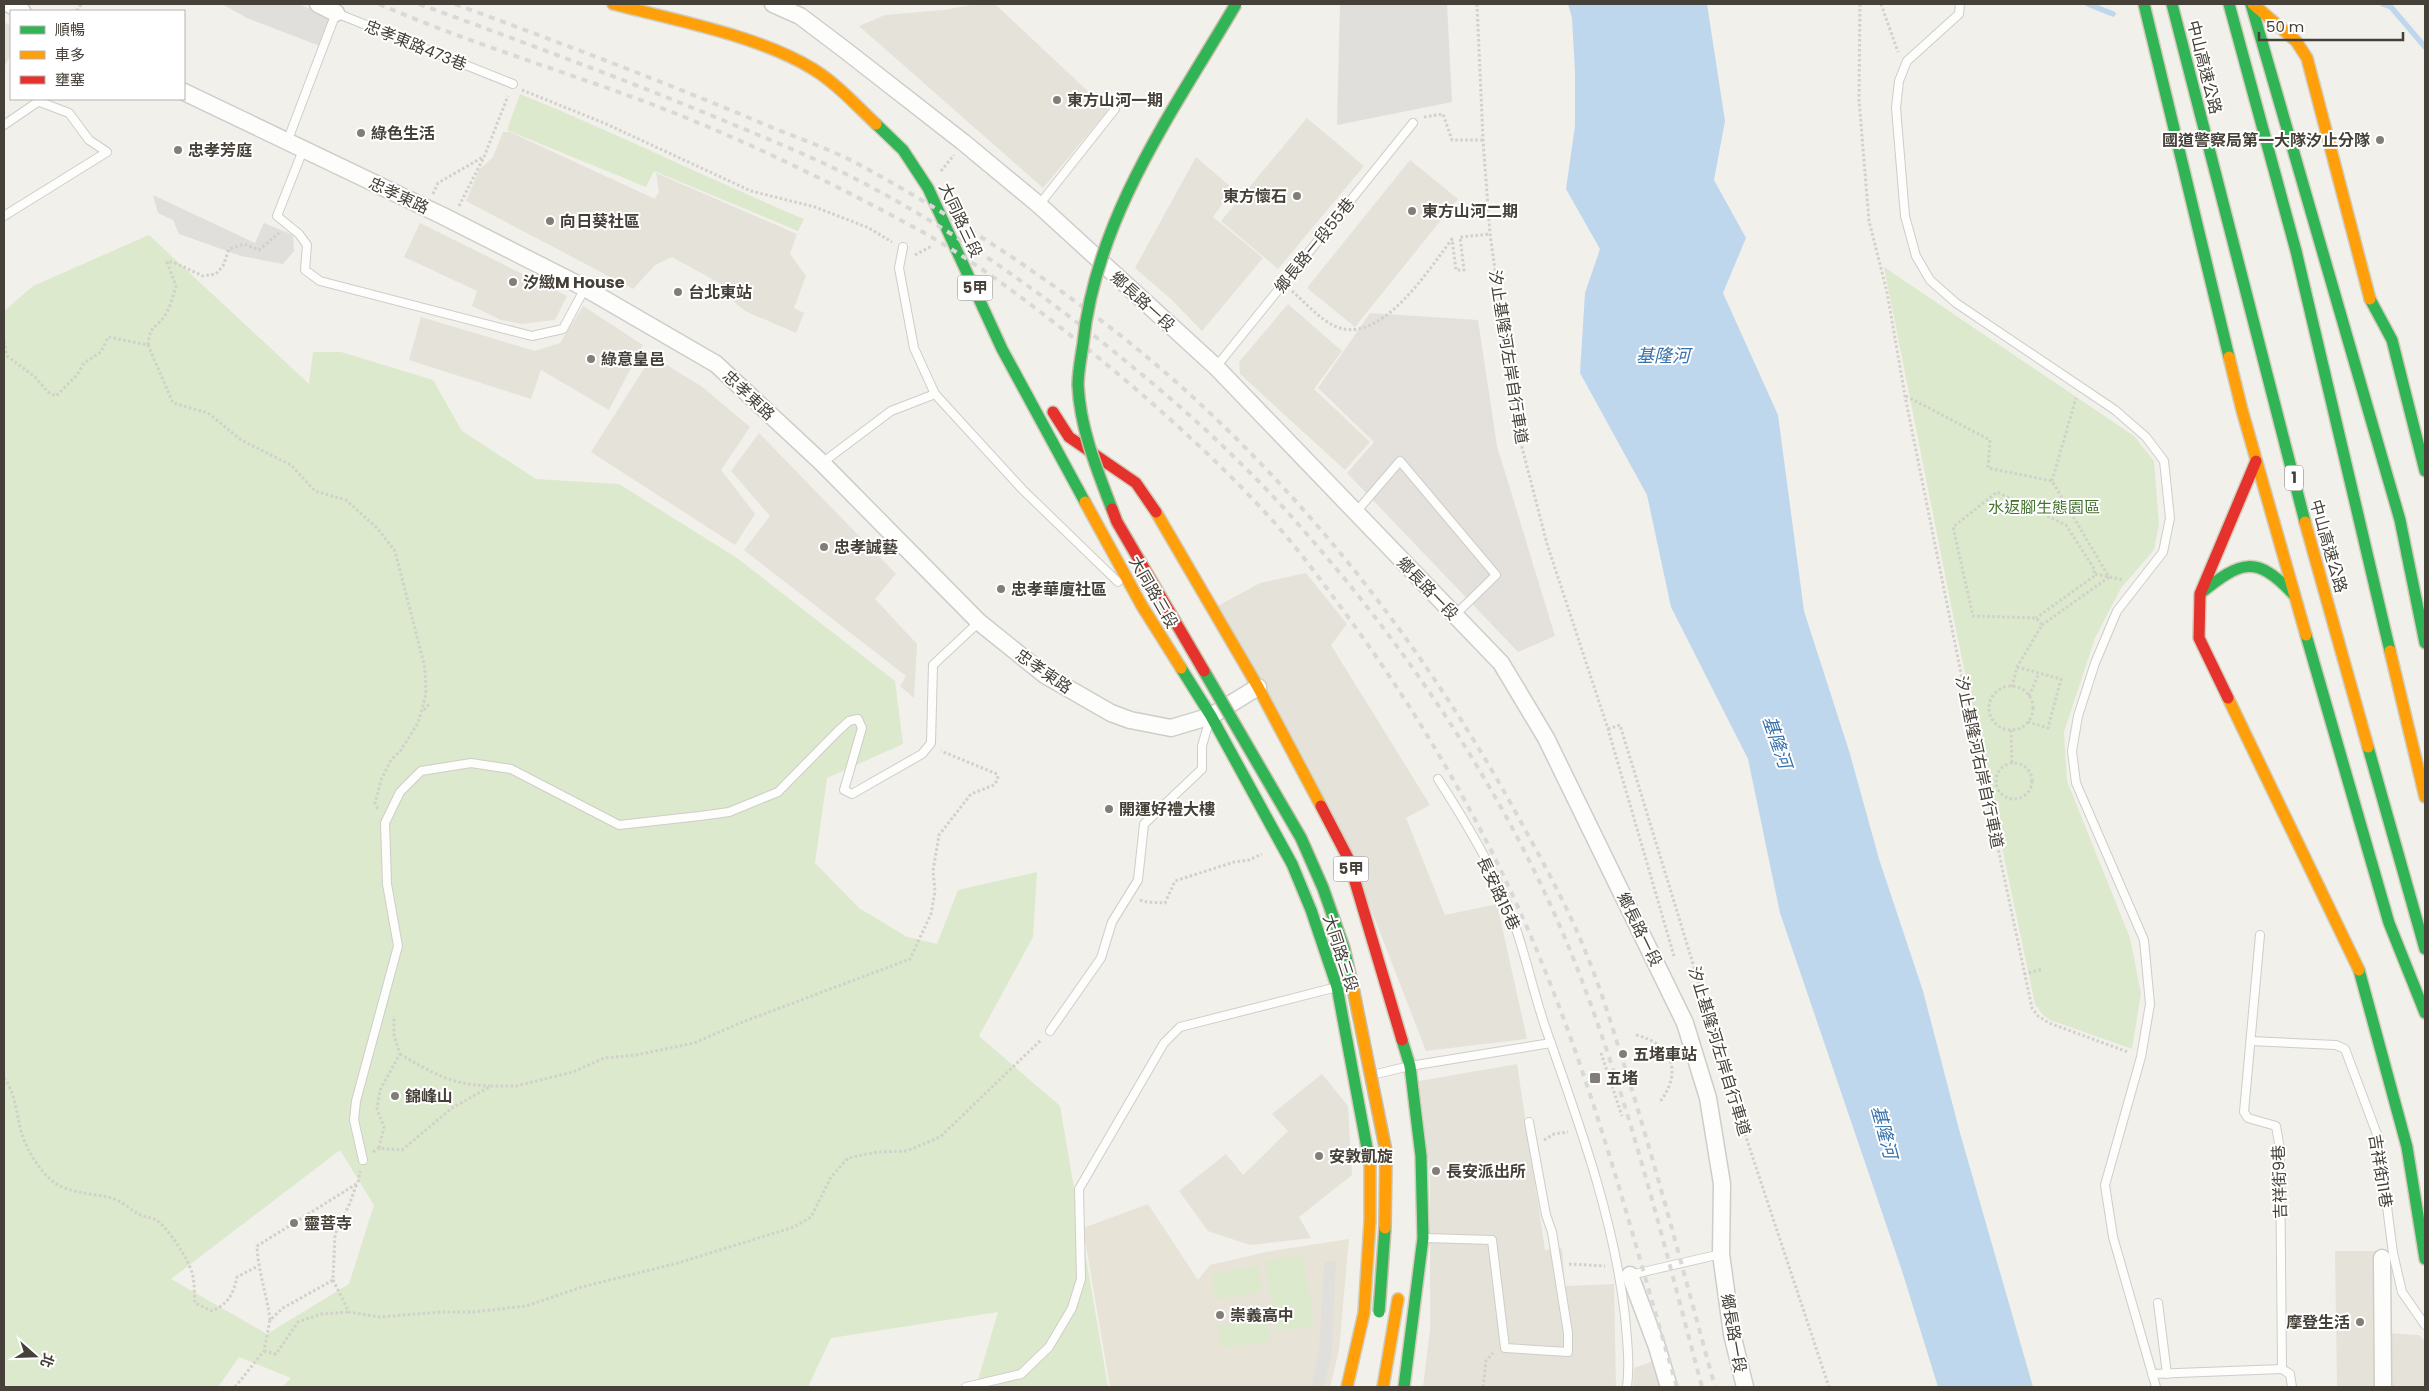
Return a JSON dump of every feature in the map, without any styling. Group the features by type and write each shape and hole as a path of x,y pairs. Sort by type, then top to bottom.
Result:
{"main road":[{"name":"大同路三段","path":"612,4 744,40 780,52 813,69 845,94 903,150 928,188 1002,349 1142,606 1211,716 1292,864 1311,910 1338,987 1370,1157 1370,1221 1364,1313 1347,1387"},
{"path":"1236,4 1137,172 1113,224 1096,271 1085,321 1078,385 1089,450 1117,522 1301,838 1323,888 1344,948 1372,1072 1386,1152 1385,1237 1378,1317"},
{"path":"1215,61 1250,4"},
{"path":"2144,4 2256,461 2389,923 2425,1013"},
{"name":"中山高速公路","path":"2172,4 2300,500 2425,949"},
{"name":"中山高速公路","path":"2229,4 2296,251 2425,797"},
{"path":"2252,4 2296,41 2307,58 2369,297 2392,340 2425,471"},
{"path":"2252,4 2400,520 2425,643"},
{"path":"816,58 841,74"},
{"path":"1104,296 1114,258"},
{"path":"1094,353 1098,324"},
{"name":"大同路三段","path":"1045,398 1069,438 1136,483 1149,500 1258,687 1348,858 1410,1066 1421,1156 1423,1238 1408,1369 1404,1387"},
{"path":"1105,447 1111,474 1118,491"},
{"path":"2256,461 2237,510 2200,594 2200,638 2353,954 2362,978 2407,1147 2425,1259"},
{"path":"1150,555 1170,589"},
{"path":"2200,594 2230,570 2252,566 2276,575 2294,594"},
{"path":"1231,692 1241,709"},
{"path":"1343,909 1362,971"},
{"path":"1384,1064 1389,1083"},
{"path":"1383,1387 1398,1295"}],"street":[{"path":"9,4 20,10"},
{"path":"318,4 336,13"},
{"name":"鄉長路一段","path":"773,4 800,16 963,142 1039,205 1216,367 1501,663 1550,746 1685,1023 1708,1098 1722,1184 1721,1254 1732,1334 1745,1387"},
{"name":"忠孝東路","path":"185,92 452,220 585,288 716,364 822,462 979,622 1045,675 1111,713 1130,720 1170,728 1211,716 1258,687"},
{"path":"2382,1258 2383,1387"},
{"path":"1623,1272 1657,1347 1669,1387"}],"lane":[{"path":"1960,4 1959,14 1907,61 1899,81 1896,108 1905,216 1916,256 1930,280 1956,303 2115,410 2146,437 2164,460 2170,518 2163,552 2117,611 2095,663 2078,716 2072,751 2076,783 2144,940 2150,1004 2141,1057 2105,1185 2114,1237 2156,1387"},
{"name":"忠孝東路473巷","path":"336,13 513,84"},
{"path":"287,142 336,13"},
{"path":"4,125 41,100 69,114 90,140 106,152 4,216"},
{"path":"1039,205 1115,109"},
{"name":"鄉長路一段55巷","path":"1216,367 1413,123"},
{"path":"303,150 278,216 299,234 306,245 305,270 320,281 532,336 563,329 585,288"},
{"path":"903,247 899,268 914,348 935,394 1023,490 1142,606"},
{"path":"822,462 891,411 935,394"},
{"path":"1356,512 1400,461 1496,575 1455,616"},
{"path":"363,1160 354,1120 356,1101 398,946 387,884 385,823 400,792 420,771 471,763 511,769 620,825 729,812 778,792 849,722 858,719 862,728 844,790 852,794 922,754 931,743 933,665 979,622"},
{"path":"1050,1031 1101,958 1112,922 1138,880 1144,824 1202,768 1202,746 1211,716"},
{"name":"長安路15巷","path":"1438,779 1454,803 1506,900 1519,937 1536,1002 1581,1129 1623,1272 1628,1350 1627,1387"},
{"name":"吉祥街9巷","path":"2260,935 2244,1112 2248,1118 2276,1126 2280,1149 2282,1369 2290,1374 2292,1387"},
{"path":"966,1387 1021,1374 1049,1347 1072,1308 1081,1279 1079,1189 1164,1043 1180,1027 1338,987"},
{"name":"吉祥街11巷","path":"2251,1041 2336,1045 2345,1049 2378,1137 2393,1253 2402,1292 2425,1325"},
{"path":"1355,1079 1410,1066 1551,1043"},
{"path":"1423,1238 1492,1240 1505,1348 1568,1352 1568,1333 1558,1266 1529,1122"},
{"path":"1623,1272 1721,1254"},
{"path":"2158,1303 2167,1374"},
{"path":"2152,1374 2282,1369"}],"path":[{"name":"汐止基隆河左岸自行車道","path":"1477,4 1483,140 1490,234 1517,428 1547,544 1608,729 1674,956"},
{"name":"汐止基隆河右岸自行車道","path":"1860,4 1859,100 1869,221 1887,292 1905,396 2032,1008 2038,1016 2049,1023 2141,1057"},
{"path":"1881,4 1893,44 1905,66"},
{"path":"452,220 484,157 513,84 526,92 604,123 751,191 815,207 869,228 903,247"},
{"path":"1413,123 1426,115 1443,114 1452,140 1483,140"},
{"path":"938,176 963,142"},
{"path":"427,208 438,183 484,157"},
{"path":"288,225 259,250 244,244 228,248 223,266 216,274 203,276 173,262 167,262 176,286 164,317 154,325 149,334 148,344 173,404 208,413 241,440 291,466 315,491 346,500 378,529 395,551 425,668 426,694 418,723 401,750 391,760 381,780 375,803 385,823"},
{"path":"1284,283 1320,316 1343,329 1354,330 1374,324 1400,305 1452,239 1456,270 1464,270 1460,236 1490,234"},
{"path":"899,268 918,253 952,237"},
{"path":"4,341 7,356 34,377 48,392 56,396 77,375 84,363 101,352 108,337 148,344"},
{"path":"2080,386 2052,481 2109,577"},
{"path":"1905,396 1990,440 1988,468 2052,481"},
{"path":"2095,574 2095,570 2066,525 1997,492 1953,527 1973,616 2036,618 2095,574 2138,583"},
{"path":"2012,687 2017,667 2042,625 2109,577"},
{"path":"2036,618 2042,625"},
{"path":"2017,667 2061,679 2048,728 2028,722 2011,730 2005,729 1994,721 1990,708 1994,695 2005,688 2012,687 2024,691 2029,696 2033,709 2028,722"},
{"path":"2029,696 2039,673"},
{"path":"423,710 430,703"},
{"name":"汐止基隆河左岸自行車道","path":"1608,729 1620,725 1636,783 1682,920 1746,1137 1829,1387"},
{"path":"2011,730 2012,763"},
{"path":"394,1008 394,1035 400,1054 435,1074 467,1085 516,1086 573,1072 604,1058 636,1055 694,1044 740,1023 910,959 931,914 936,891 933,872 939,835 971,794 994,785 998,779 997,774 942,752 931,743"},
{"path":"2012,763 2018,763 2028,769 2032,780 2029,792 2025,796 2014,800 2002,795 1996,779 2001,768 2012,763"},
{"path":"1129,896 1148,902 1165,903 1175,881 1234,862 1249,860 1281,846"},
{"path":"2024,974 2043,969"},
{"path":"264,1351 276,1354 298,1322 321,1314 349,1312 379,1318 441,1312 473,1312 526,1306 582,1287 678,1263 794,1227 811,1216 831,1177 848,1158 877,1152 907,1152 940,1137 1050,1031"},
{"path":"1636,1035 1651,1039 1663,1048 1671,1061 1672,1076 1669,1091 1659,1103"},
{"path":"1601,1053 1622,1116"},
{"path":"349,1312 333,1280 335,1234 358,1183 363,1160 379,1148 384,1127 377,1108 380,1090 400,1054"},
{"path":"4,1078 10,1086 17,1108 21,1132 30,1152 48,1178 58,1185 75,1191 110,1197 144,1218 156,1220 165,1228 184,1254 192,1272 195,1303 212,1311 226,1304 234,1293 237,1277 258,1266"},
{"path":"379,1148 402,1150 452,1108 491,1086"},
{"path":"1534,1148 1554,1134 1581,1129"},
{"path":"235,1387 264,1351 270,1320 266,1294 258,1266 257,1246 358,1183"},
{"path":"1558,1266 1560,1261 1623,1272"},
{"path":"270,1320 283,1308 333,1280"},
{"path":"1483,1387 1486,1361 1494,1353 1505,1348"}],"shaded area":[{"path":"222,4 299,4 330,17 320,46 247,18"},
{"name":"東方山河一期","path":"977,4 995,4 1108,110 1043,188 859,26 885,15 943,10"},
{"path":"1340,4 1447,4 1452,102 1337,125"},
{"path":"4,22 10,25 10,56 4,68"},
{"name":"東方懷石","path":"1307,118 1364,166 1278,269 1221,221"},
{"name":"向日葵社區","path":"503,132 510,132 655,199 659,192 656,173 797,234 790,254 806,276 794,308 804,313 796,333 745,311 727,296 721,284 672,257 655,265 633,289 466,201 479,170 493,157"},
{"path":"1196,157 1233,189 1213,217 1263,258 1202,331 1171,299 1135,268"},
{"name":"東方山河二期","path":"1410,160 1458,199 1355,327 1307,288"},
{"path":"153,195 255,243 264,223 293,235 294,251 283,264 241,256 179,234 173,220 158,213"},
{"path":"420,223 567,296 555,320 522,324 501,320 472,306 477,291 404,257"},
{"path":"1288,304 1342,351 1314,389 1370,442 1345,470 1240,374 1239,362"},
{"name":"綠意皇邑","path":"583,306 643,345 609,410 541,370 531,399 409,360 421,317 535,351 560,343"},
{"path":"1370,313 1478,320 1497,446 1555,636 1518,652 1347,473 1374,442 1318,388"},
{"path":"652,356 701,386 750,427 721,470 755,514 735,545 591,452"},
{"name":"忠孝誠藝","path":"759,433 896,574 875,599 917,644 914,698 900,686 906,676 744,550 770,516 731,471"},
{"path":"1306,573 1347,624 1331,645 1430,805 1406,818 1445,915 1497,904 1527,1039 1426,1051 1343,837 1216,607 1260,583"},
{"path":"1517,1064 1545,1250 1562,1248 1565,1286 1614,1284 1616,1387 1423,1387 1430,1329 1430,1173 1419,1081"},
{"name":"安敦凱旋","path":"1322,1074 1348,1106 1352,1175 1299,1217 1311,1238 1250,1245 1208,1231 1179,1191 1226,1154 1243,1175 1288,1131 1272,1114"},
{"name":"崇義高中","path":"1148,1204 1198,1280 1210,1265 1266,1252 1349,1239 1339,1350 1330,1387 1110,1387 1083,1228"},
{"path":"2335,1251 2385,1251 2386,1333 2419,1335 2425,1341 2425,1387 2337,1387"},
{"path":"1336,1260 1332,1353 1324,1387 1311,1387 1319,1351 1324,1263"},
{"path":"1656,1360 1662,1387 1633,1387 1634,1368"}],"green space":[{"path":"520,94 592,124 804,219 798,231 654,171 646,187 507,130"},
{"path":"149,235 309,384 313,352 341,352 433,380 462,431 536,479 619,484 737,558 895,681 903,744 827,778 815,863 859,908 907,937 937,944 958,890 1037,872 1033,937 979,1036 1060,1106 1108,1387 976,1387 998,1312 831,1338 808,1387 282,1387 291,1378 239,1357 218,1387 4,1387 4,311 33,286","holes":["340,1150 374,1205 349,1284 267,1334 171,1279"]},
{"name":"水返腳生態園區","path":"1884,267 2134,436 2154,461 2159,524 2154,550 2121,588 2095,638 2064,732 2067,781 2130,938 2141,993 2132,1049 2050,1020 2042,1014 2035,1004 1956,630"},
{"path":"1303,1255 1314,1325 1276,1331 1265,1261"},
{"path":"1258,1266 1262,1292 1216,1299 1211,1274"},
{"path":"1267,1319 1270,1341 1221,1348 1218,1326"}],"water":[{"name":"基隆河","path":"1568,4 1707,4 1725,121 1714,180 1746,238 1723,293 1778,415 1804,611 1850,754 1879,859 1923,991 1960,1133 2033,1387 1938,1387 1902,1271 1780,913 1748,759 1671,607 1647,495 1580,373 1585,293 1600,249 1566,189 1575,126 1572,18"}],"waterway":[{"path":"2088,4 2113,14"},
{"path":"2383,4 2391,7 2425,47"}],"railway":[{"path":"379,4 442,30 635,98 744,142 850,193 941,242 1024,300 1131,385 1221,467 1263,510 1298,550 1330,592 1408,704 1459,791 1506,880 1546,973 1583,1075 1616,1179 1677,1387"},
{"path":"419,4 608,74 768,139 848,175 912,210 974,248 1092,334 1202,426 1278,502 1344,578 1414,670 1477,766 1533,868 1579,973 1615,1075 1661,1231 1702,1387"},
{"path":"455,4 641,74 821,147 849,159 928,204 994,245 1120,335 1180,386 1238,440 1293,498 1345,559 1395,623 1440,688 1483,755 1547,870 1570,917 1596,978 1626,1071 1661,1189 1715,1387"}],"traffic: fast":[{"path":"1112,509 1090,448 1079,401 1079,370 1091,297 1104,252 1121,209 1141,167 1163,125 1236,4"},
{"path":"2144,4 2229,357"},
{"path":"2172,4 2305,522"},
{"path":"2229,4 2296,251 2390,651"},
{"path":"2251,4 2400,520 2425,643"},
{"path":"876,124 903,150 928,188 1002,349 1085,502"},
{"path":"2370,299 2392,340 2425,471"},
{"path":"2201,593 2227,574 2248,567 2258,568 2269,573 2294,595"},
{"path":"2306,635 2389,923 2425,1013"},
{"path":"1181,668 1211,716 1292,864 1311,910 1337,987 1370,1164"},
{"path":"1204,671 1301,838 1323,888 1344,948 1353,988"},
{"path":"2368,747 2425,949"},
{"path":"2359,970 2407,1147 2425,1259"},
{"path":"1402,1040 1410,1066 1421,1156 1423,1238 1404,1387"},
{"path":"1379,1312 1385,1228"}],"traffic: slow":[{"path":"613,4 716,30 743,38 792,57 830,81 876,124"},
{"path":"2253,4 2296,41 2307,58 2370,299"},
{"path":"2229,357 2242,410 2306,635"},
{"path":"1085,502 1142,606 1181,668"},
{"path":"1156,512 1258,687 1321,806"},
{"path":"2305,522 2368,747"},
{"path":"2390,651 2425,797"},
{"path":"2228,698 2359,970"},
{"path":"1353,988 1386,1151 1385,1228"},
{"path":"1347,1387 1364,1313 1370,1221 1370,1164"},
{"path":"1383,1387 1398,1299"}],"traffic: jam":[{"path":"1053,412 1069,437 1136,483 1156,512"},
{"path":"2228,698 2199,638 2200,594 2256,461"},
{"path":"1112,509 1117,522 1204,671"},
{"path":"1321,806 1348,858 1402,1040"}],"place":[{"name":"東方山河一期","path":"1057,100"},
{"name":"綠色生活","path":"361,133"},
{"name":"國道警察局第一大隊汐止分隊","path":"2380,140"},
{"name":"忠孝芳庭","path":"178,150"},
{"name":"東方懷石","path":"1297,196"},
{"name":"東方山河二期","path":"1412,211"},
{"name":"向日葵社區","path":"550,221"},
{"name":"汐緻M House","path":"513,282"},
{"name":"台北東站","path":"678,292"},
{"name":"綠意皇邑","path":"591,359"},
{"name":"忠孝誠藝","path":"824,547"},
{"name":"忠孝華廈社區","path":"1001,589"},
{"name":"開運好禮大樓","path":"1109,809"},
{"name":"五堵車站","path":"1623,1054"},
{"name":"五堵","path":"1595,1078"},
{"name":"錦峰山","path":"395,1096"},
{"name":"安敦凱旋","path":"1319,1156"},
{"name":"長安派出所","path":"1436,1171"},
{"name":"靈菩寺","path":"294,1223"},
{"name":"崇義高中","path":"1220,1315"},
{"name":"摩登生活","path":"2360,1322"}]}
